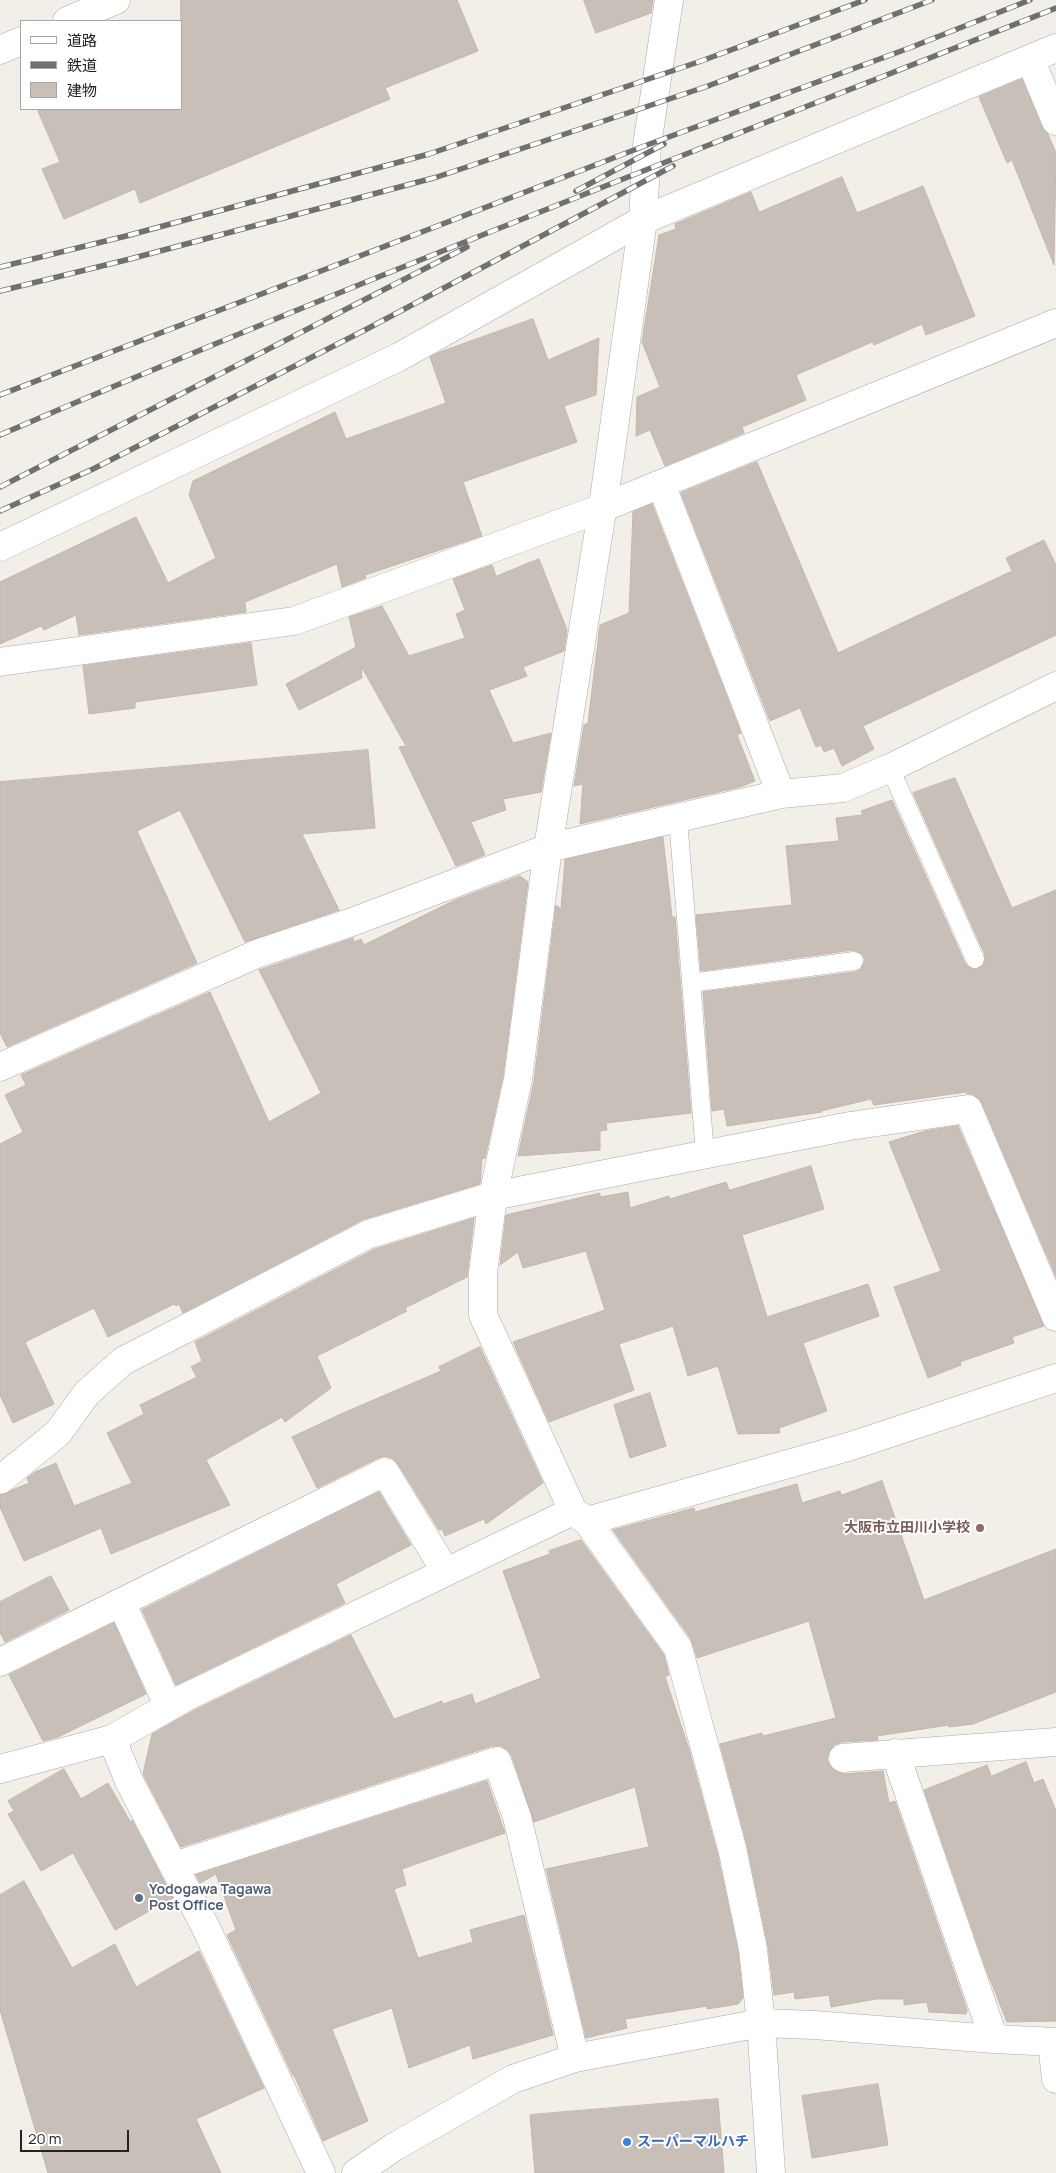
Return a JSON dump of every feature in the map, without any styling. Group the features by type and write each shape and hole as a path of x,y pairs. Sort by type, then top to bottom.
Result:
{"street":[{"path":"69,20 116,0"},
{"path":"669,0 647,145 643,220 602,508 548,848 518,1079 493,1196 482,1273 482,1315 580,1516 678,1648 732,1848 753,1948 761,2023 771,2173"},
{"path":"0,50 20,41"},
{"path":"0,547 399,357 643,220 1056,48"},
{"path":"1030,59 1056,121"},
{"path":"0,662 294,621 602,508 1056,323"},
{"path":"661,484 781,794"},
{"path":"0,1067 259,953 352,922 548,848 781,794 843,788 890,768 1056,686"},
{"path":"0,1480 58,1433 88,1393 123,1361 369,1234 493,1196 850,1126 968,1109 1056,1317"},
{"path":"0,1769 112,1740 169,1707 446,1572 580,1516 848,1446 1056,1378"},
{"path":"0,1662 385,1472 446,1572"},
{"path":"121,1602 169,1707"},
{"path":"112,1740 129,1781 205,1926 322,2173"},
{"path":"843,1758 1056,1742"},
{"path":"894,1753 994,2039"},
{"path":"174,1866 498,1761 517,1817 575,2058"},
{"path":"356,2173 394,2147 514,2079 575,2058 761,2023 1054,2042 1056,2079"}],"lane":[{"path":"890,768 975,959"},
{"path":"678,819 705,1154"},
{"path":"691,982 854,961"}],"building":[{"path":"181,0 457,0 478,51 385,88 390,99 140,203 135,189 64,219 42,169 60,162 37,110 182,110"},
{"path":"584,0 653,0 651,13 596,33"},
{"path":"1022,79 1042,127 1048,134 1056,153 1054,265 1012,160 1007,163 979,97"},
{"path":"842,177 857,213 923,186 975,316 926,335 922,324 874,345 872,342 796,375 806,400 742,427 744,433 665,466 650,430 636,436 637,397 660,387 642,342 659,235 676,229 675,224 751,192 759,212"},
{"path":"533,319 548,360 599,338 596,395 564,406 577,442 463,482 482,536 365,575 366,578 342,587 337,564 245,602 246,612 79,635 76,615 44,630 41,626 0,644 0,582 136,517 168,583 216,558 189,495 193,481 335,412 346,439 446,403 430,357"},
{"path":"757,462 838,653 1012,571 1006,558 1044,540 1056,565 1056,635 863,726 874,749 842,766 834,748 824,752 821,745 816,747 800,708 770,721 681,493"},
{"path":"652,504 741,733 737,735 755,781 740,787 580,824 583,784 574,786 584,725 588,723 600,625 629,613 633,512"},
{"path":"539,559 567,630 564,651 523,667 527,676 489,690 513,743 551,733 541,792 503,799 506,810 471,822 485,855 456,866 399,747 406,746 361,666 362,678 299,710 286,684 356,647 349,617 382,606 409,656 465,638 456,614 465,610 453,579 492,565 496,576"},
{"path":"251,643 257,685 135,702 135,708 89,714 83,666"},
{"path":"368,750 375,828 302,834 339,910 245,942 180,810 137,831 197,963 7,1047 0,1033 0,782"},
{"path":"955,778 1012,908 1056,890 1056,1277 982,1103 973,1094 967,1094 966,1092 874,1105 871,1099 822,1112 727,1126 724,1109 712,1111 703,992 855,972 861,969 865,960 862,954 853,950 701,971 696,915 792,905 786,846 839,841 836,818 863,815 861,811 892,800 965,963 973,969 983,966 985,955 913,793"},
{"path":"663,837 672,917 675,917 691,1113 606,1123 607,1130 600,1131 600,1150 518,1156 534,1081 556,905 561,909 565,860"},
{"path":"520,876 528,882 503,1076 485,1158 482,1159 480,1184 362,1220 183,1313 179,1304 176,1306 174,1304 108,1337 94,1308 25,1342 54,1404 13,1423 0,1395 0,1144 23,1132 5,1095 26,1085 21,1075 210,992 269,1122 321,1093 259,970 353,938 354,942 361,939 364,945 455,900"},
{"path":"958,1126 1044,1326 1012,1337 1014,1343 960,1362 961,1365 928,1378 894,1287 941,1271 889,1142 925,1131"},
{"path":"811,1166 824,1209 742,1235 767,1317 868,1284 879,1316 803,1343 827,1411 779,1428 780,1433 738,1434 718,1366 688,1376 673,1326 619,1344 634,1390 549,1422 513,1342 605,1310 586,1251 523,1268 518,1252 500,1265 506,1215 600,1193 600,1197 628,1192 630,1208 669,1196 670,1199 726,1182 729,1190"},
{"path":"474,1218 467,1277 405,1308 407,1311 317,1356 331,1388 285,1422 282,1417 206,1460 230,1505 111,1554 101,1528 24,1561 0,1507 0,1495 29,1483 27,1478 35,1472 56,1463 74,1506 132,1483 107,1433 144,1414 140,1405 197,1377 191,1367 202,1361 195,1342 375,1249"},
{"path":"480,1347 543,1483 486,1524 484,1519 445,1536 442,1529 439,1530 398,1464 392,1458 385,1456 378,1458 317,1488 292,1437 441,1371 439,1367"},
{"path":"650,1393 666,1446 630,1458 614,1405"},
{"path":"882,1481 924,1600 1056,1549 1056,1692 973,1724 949,1727 949,1725 877,1736 878,1740 842,1742 834,1745 827,1759 830,1766 837,1772 844,1774 883,1771 889,1803 895,1801 967,2010 966,2014 929,2012 927,2002 904,2005 904,1999 876,1999 831,2007 829,1995 795,1999 794,1992 774,1995 768,1946 747,1845 720,1744 762,1733 763,1736 836,1718 809,1621 697,1658 691,1639 613,1530 694,1508 695,1512 797,1484 802,1503 840,1491 841,1495"},
{"path":"379,1492 411,1545 336,1584 345,1603 176,1685 142,1610"},
{"path":"581,1540 664,1655 669,1675 665,1677 689,1749 717,1852 738,1951 743,1998 738,2004 707,2009 707,2006 625,2019 627,2028 586,2038 546,1869 649,1847 635,1787 534,1822 512,1756 508,1750 501,1746 492,1746 181,1847 143,1774 152,1734 191,1712 351,1635 394,1719 442,1701 443,1704 472,1694 475,1704 541,1678 503,1571 550,1554 549,1551"},
{"path":"51,1576 69,1610 5,1642 0,1632 0,1602"},
{"path":"114,1623 146,1694 58,1737 43,1741 9,1675"},
{"path":"1026,1762 1034,1783 1043,1779 1056,1811 1056,2021 1007,2022 986,1969 924,1790 987,1765 991,1776"},
{"path":"64,1769 81,1799 108,1783 131,1823 132,1820 173,1898 115,1930 73,1853 41,1871 8,1814 14,1811 8,1801"},
{"path":"487,1781 505,1833 402,1869 406,1885 394,1889 418,1958 473,1942 470,1930 524,1915 553,2035 473,2059 470,2045 409,2068 392,2008 332,2029 368,2121 323,2141 294,2075 227,1935 236,1930 216,1874 200,1883 196,1875"},
{"path":"24,1881 72,1968 115,1944 136,1987 199,1951 264,2088 196,2119 221,2173 48,2173 0,2010 0,1895"},
{"path":"878,2084 888,2145 812,2158 802,2096"},
{"name":"スーパーマルハチ","path":"718,2099 724,2173 535,2173 530,2115"}],"railway":[{"path":"0,267 126,236 429,154 704,60 865,0"},
{"path":"0,291 130,259 437,177 708,86 932,0"},
{"path":"0,395 647,145 912,47 1030,0"},
{"path":"0,435 394,270 1056,8"},
{"path":"576,191 664,144"},
{"path":"0,511 93,469 365,330 673,166"},
{"path":"0,487 467,247"}],"place":[{"name":"大阪市立田川小学校","path":"980,1528"},
{"name":"Yodogawa Tagawa Post Office","path":"139,1898"},
{"name":"スーパーマルハチ","path":"627,2142"}]}
